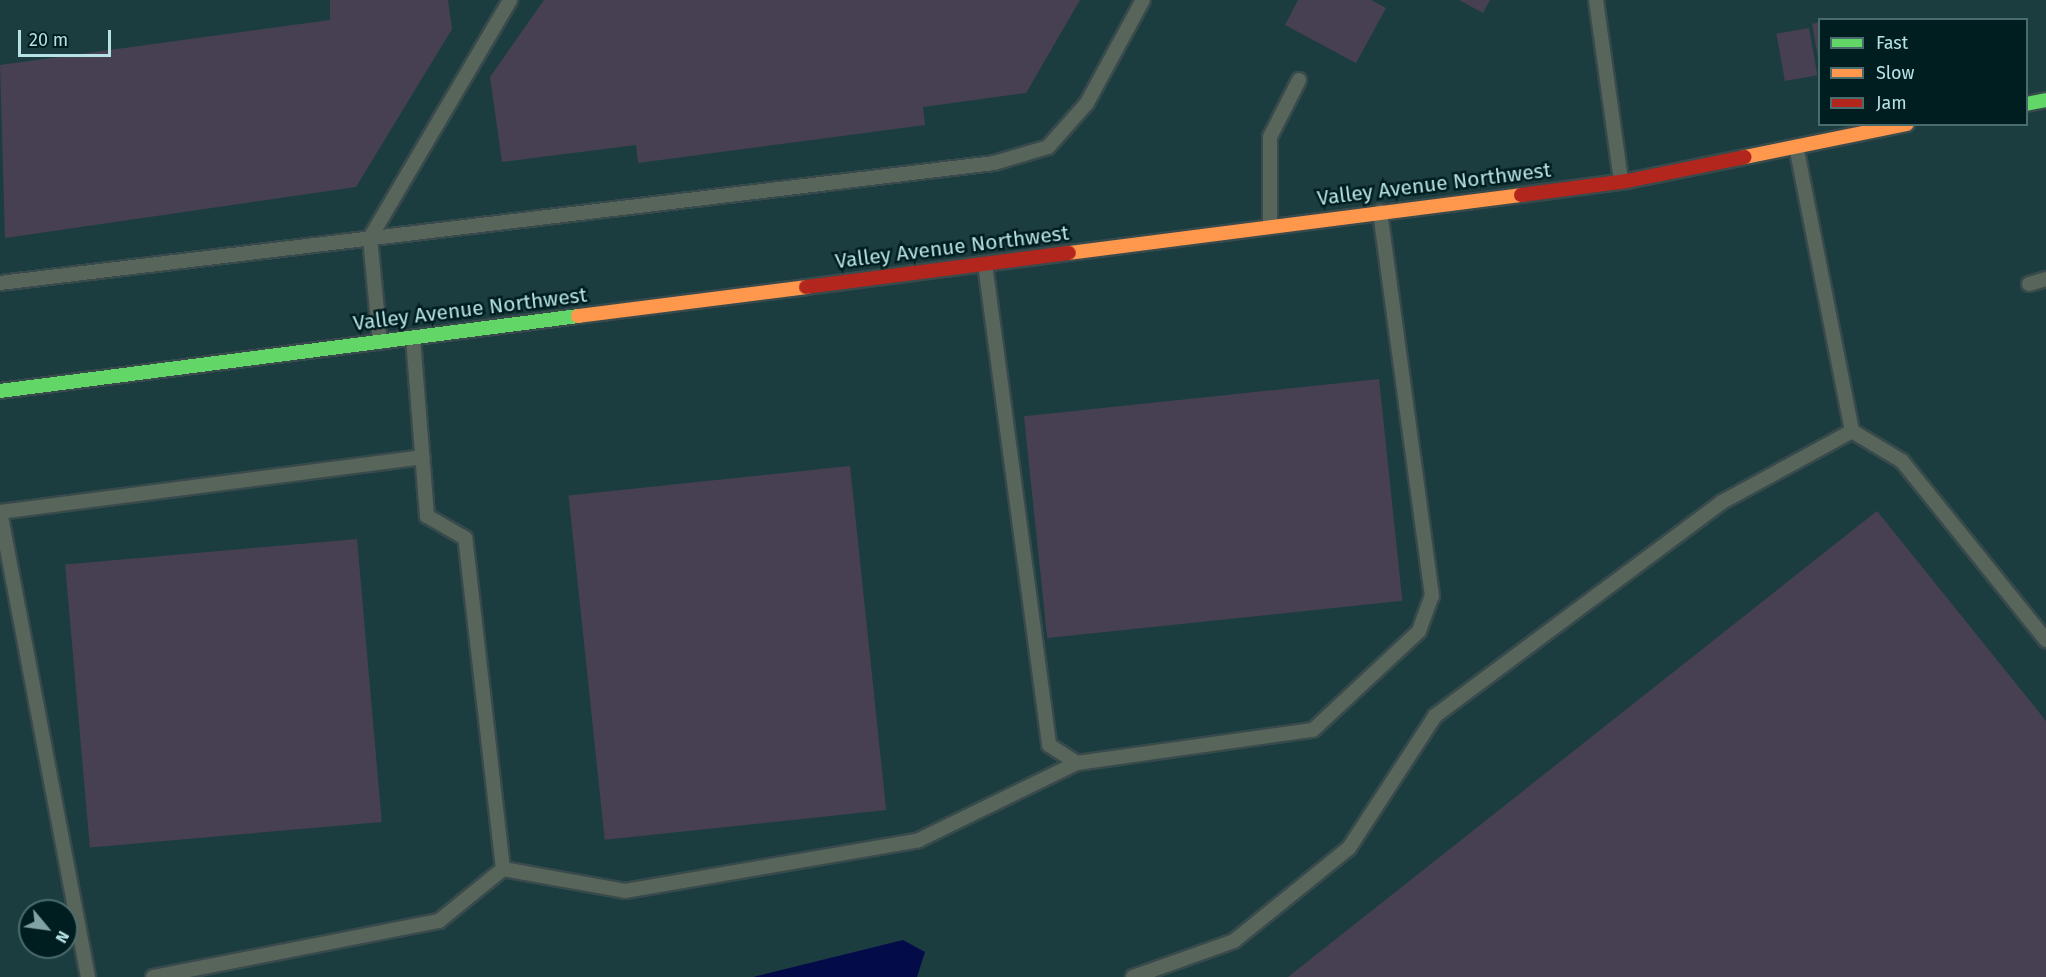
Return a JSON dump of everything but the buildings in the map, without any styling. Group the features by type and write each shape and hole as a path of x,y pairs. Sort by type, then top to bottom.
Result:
{"main road":[{"path":"2028,104 2046,100"},
{"name":"Valley Avenue Northwest","path":"0,391 1621,181 1795,144 1896,126"}],"lane":[{"path":"380,342 370,238 510,0"},
{"path":"0,283 994,163 1048,147 1087,103 1143,0"},
{"path":"1596,0 1621,181"},
{"path":"1270,227 1270,136 1299,80"},
{"path":"1795,144 1852,431 1902,461 2046,640"},
{"path":"153,977 440,921 503,869 625,891 919,840 1077,764 1313,730 1419,631 1432,596 1380,213"},
{"path":"985,264 1049,746 1077,764"},
{"path":"2029,284 2046,279"},
{"path":"413,338 427,516 465,538 503,869"},
{"path":"1133,977 1234,941 1349,848 1435,716 1722,502 1852,431"},
{"path":"88,977 0,512 422,457"}],"shaded area":[{"path":"0,0 2046,0 2046,977 0,977"},
{"path":"903,940 925,952 917,977 753,977"}],"traffic: fast":[{"path":"2028,104 2046,100"},
{"path":"0,391 578,316"}],"traffic: slow":[{"path":"1745,157 1897,126"},
{"path":"1069,253 1521,195"},
{"path":"578,316 806,287"}],"traffic: jam":[{"path":"1521,195 1627,181 1745,157"},
{"path":"806,287 1069,253"}]}
